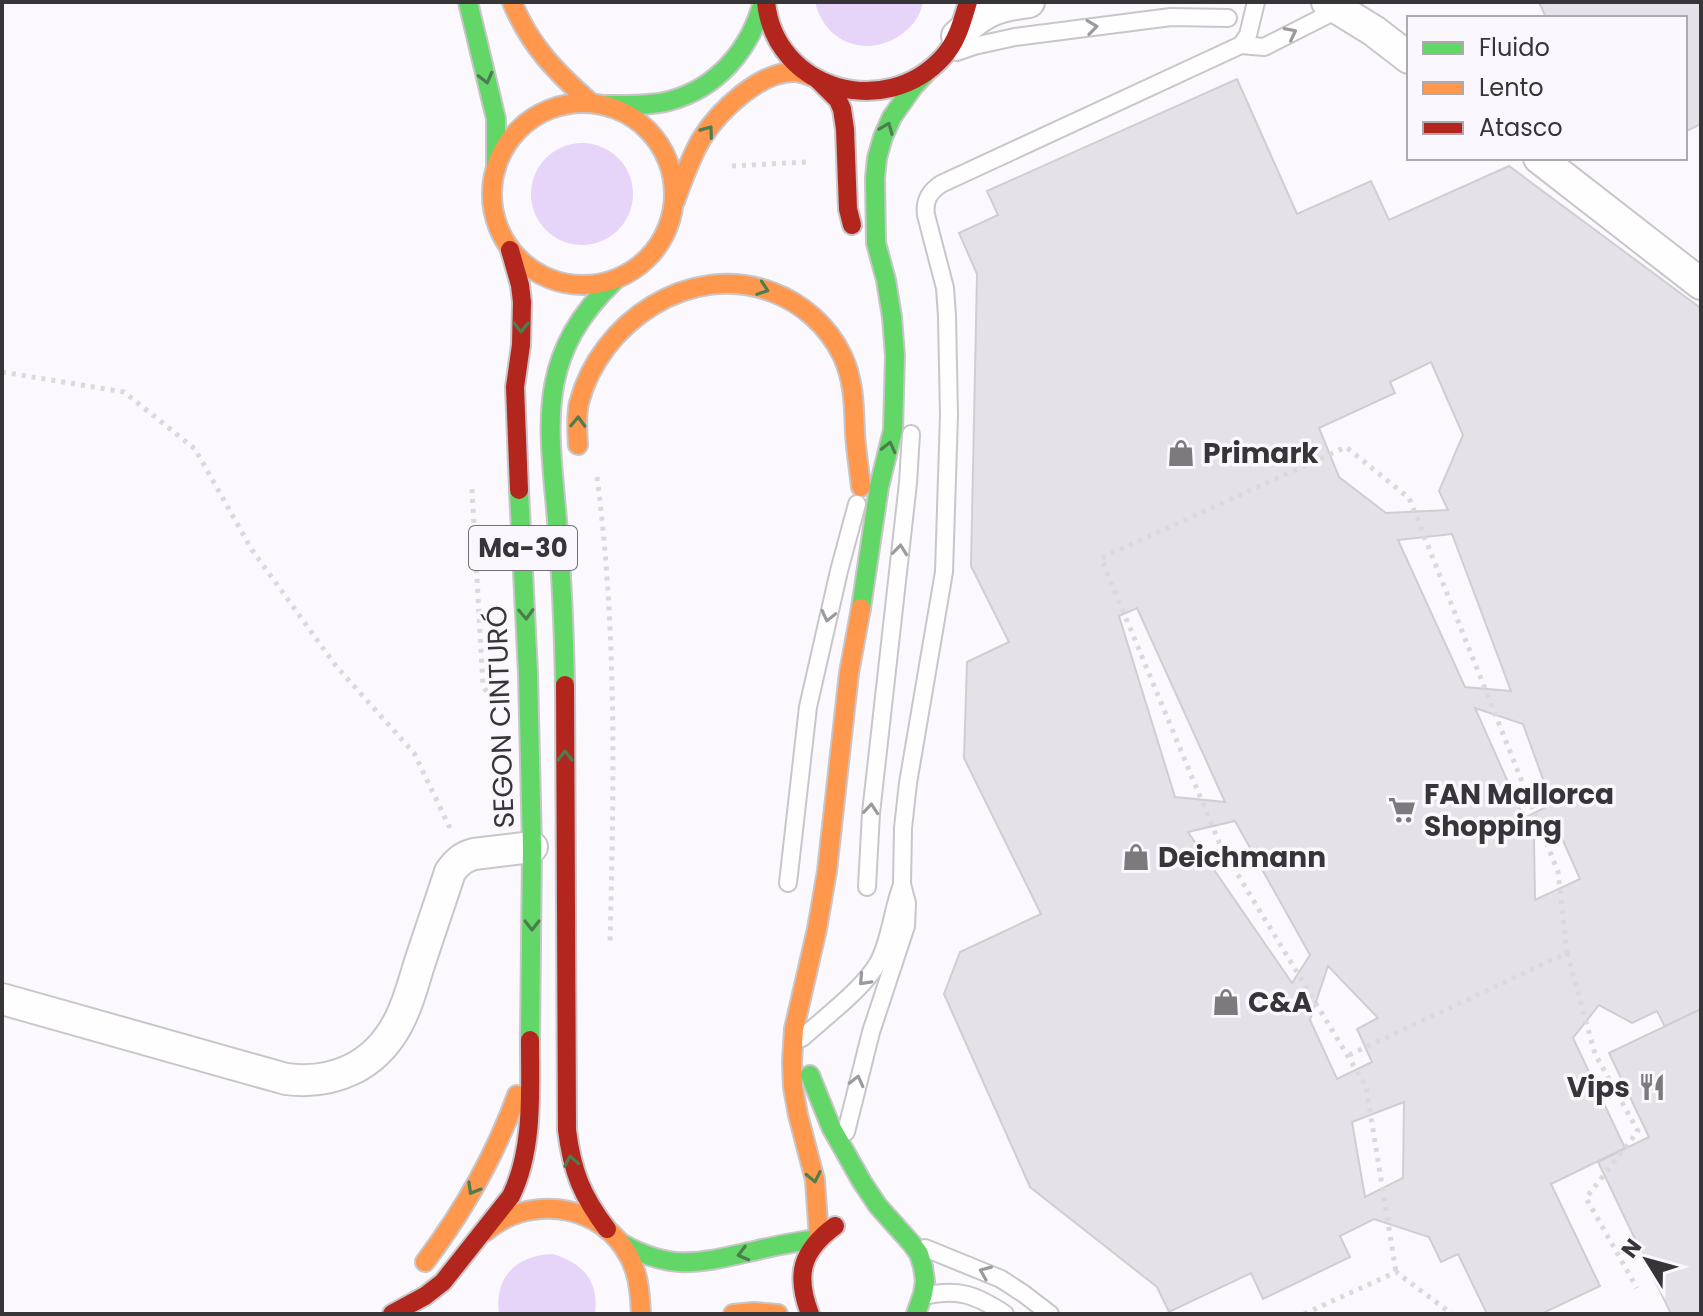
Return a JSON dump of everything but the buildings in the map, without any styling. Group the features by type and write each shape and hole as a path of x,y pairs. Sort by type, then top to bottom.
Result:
{"main road":[{"name":"Ma-30","path":"468,2 496,119 496,168 492,197 502,238 531,270 557,282 586,286 614,281"},
{"path":"512,2 536,51 559,75 599,104 635,119 658,141 671,169 675,201"},
{"name":"Ma-30","path":"496,168 509,140 532,119 560,106 666,102 707,85 729,65 749,39 764,2"},
{"path":"764,2 778,41 793,61 838,100 842,109 848,209 856,244"},
{"path":"819,1238 815,1180 793,1087 793,1045 827,871 849,673 879,487 893,430 895,356 886,280 876,243 877,158 887,127 903,100 949,50 965,20 968,2"},
{"path":"816,78 844,90 878,92 894,88 931,68"},
{"name":"Ma-30","path":"607,1229 579,1187 572,1171 568,1144 564,666 562,585 552,461 552,392 560,357 591,302 614,281 640,266 667,230 675,201 701,140 710,128 736,100 762,82 786,72 816,78"},
{"name":"SEGON CINTURÓ","path":"510,250 522,302 521,345 515,387 527,642 532,847"},
{"path":"587,460 577,427 579,404 587,381 610,342 641,311 659,300 716,283 752,285 786,298 819,322 849,371 856,407 855,433 866,579"},
{"path":"861,487 874,430"},
{"path":"564,666 578,575"},
{"name":"Ma-30","path":"473,1245 511,1196 523,1166 531,1039 532,847"},
{"path":"389,1314 450,1227 500,1140 519,1091 531,1039"},
{"path":"793,1045 819,1091 832,1128 857,1176 874,1202 920,1256 925,1276 919,1309"},
{"path":"389,1314 425,1296 443,1282 490,1227 503,1219 534,1209 567,1209 607,1229 621,1243 637,1272 641,1314"},
{"path":"810,1314 803,1296 801,1276 807,1255 819,1238 835,1226 860,1220 884,1223 905,1236"},
{"path":"621,1243 651,1259 687,1265 819,1238"},
{"path":"454,1293 461,1264 473,1245"},
{"path":"733,1314 778,1314"}],"street":[{"path":"957,36 977,17 1000,6 1029,2"},
{"path":"1333,5 1407,56"},
{"path":"1542,160 1701,284"},
{"path":"2,999 286,1079 315,1081 340,1075 367,1060 398,1023 450,872 459,860 474,854 532,847"}],"lane":[{"path":"1241,45 1248,35 1256,2"},
{"path":"849,1158 846,1134 858,1078 906,926 907,903 902,884 903,828 944,572 949,415 947,316 945,288 926,215 926,200 941,184 1241,45 1264,47 1333,5"},
{"path":"931,68 956,52 1015,37 1171,17 1228,18"},
{"path":"876,193 891,226"},
{"path":"867,887 871,813 908,483 912,418"},
{"path":"788,883 808,707 861,487"},
{"path":"793,1045 872,972 886,943 902,884"},
{"path":"905,1236 926,1249 1001,1279 1050,1314"},
{"path":"919,1309 948,1291 965,1294 1005,1314"},
{"path":"965,1294 983,1311"}],"path":[{"path":"724,177 731,166 845,160"},
{"path":"2,372 124,392 195,449 252,550 336,666 414,753 458,846 474,854"},
{"path":"1452,1314 1396,1272 1366,1086 1221,847 1101,558 1346,447 1409,498 1558,872 1567,953 1595,1054 1638,1131 1586,1198 1637,1288"},
{"path":"587,460 605,536 611,637 613,822 610,952"},
{"path":"472,489 483,686 490,696"},
{"path":"1349,1055 1567,953"},
{"path":"1304,1314 1396,1272"}],"shaded area":[{"path":"815,2 923,2 918,17 908,29 895,39 867,46 853,44 829,30"},
{"path":"582,143 602,147 618,158 629,174 633,194 629,214 618,230 602,241 582,245 562,241 546,230 535,214 531,194 535,174 546,158 562,147"},
{"path":"553,1254 573,1263 587,1275 594,1292 595,1314 499,1314 500,1289 511,1270 529,1258"}],"traffic: fast":[{"path":"468,2 496,119 496,168"},
{"path":"607,105 661,103 703,87 740,51 763,2"},
{"path":"861,608 879,487 893,430 895,356 886,280 876,243 877,158 892,117 925,74"},
{"path":"565,685 561,570 552,460 552,398 558,368 570,339 588,310 614,281"},
{"path":"519,490 532,847 530,1040"},
{"path":"810,1075 831,1127 862,1182 919,1254 925,1281 916,1314"},
{"path":"621,1243 657,1258 689,1262 819,1238"}],"traffic: slow":[{"path":"512,2 527,32 545,57 591,103"},
{"path":"675,201 702,138 742,94 782,73 797,72 813,77"},
{"path":"583,103 601,104 618,110 648,129 667,159 673,176 674,194 673,212 667,229 648,259 618,278 601,284 583,285 565,284 548,278 518,259 499,229 493,212 492,194 493,176 499,159 518,129 548,110 565,104 583,103"},
{"path":"578,445 578,408 590,374 606,347 628,324 680,292 710,285 741,285 772,292 794,302 822,325 836,344 851,384 861,487"},
{"path":"819,1238 815,1180 793,1087 794,1029 827,871 849,673 861,608"},
{"path":"425,1262 477,1182 499,1140 517,1095"},
{"path":"485,1232 501,1220 539,1209 577,1213 595,1221 611,1233 629,1256 637,1280 641,1314"},
{"path":"733,1314 778,1314"}],"traffic: jam":[{"path":"766,2 774,32 789,57 811,75 836,86 864,91 892,88 919,77 943,57 955,38 968,2"},
{"path":"818,80 838,100 842,109 848,209 852,225"},
{"path":"510,250 522,302 521,345 515,387 519,490"},
{"path":"565,685 567,1130 580,1182 607,1229"},
{"path":"392,1314 443,1282 511,1196 524,1159 527,1139 530,1040"},
{"path":"810,1314 803,1287 804,1265 815,1245 835,1226"}],"place":[{"name":"Primark","path":"1181,453"},
{"name":"FAN Mallorca Shopping","path":"1402,810"},
{"name":"Deichmann","path":"1136,857"},
{"name":"C&A","path":"1226,1002"},
{"name":"Vips","path":"1652,1087"}]}
